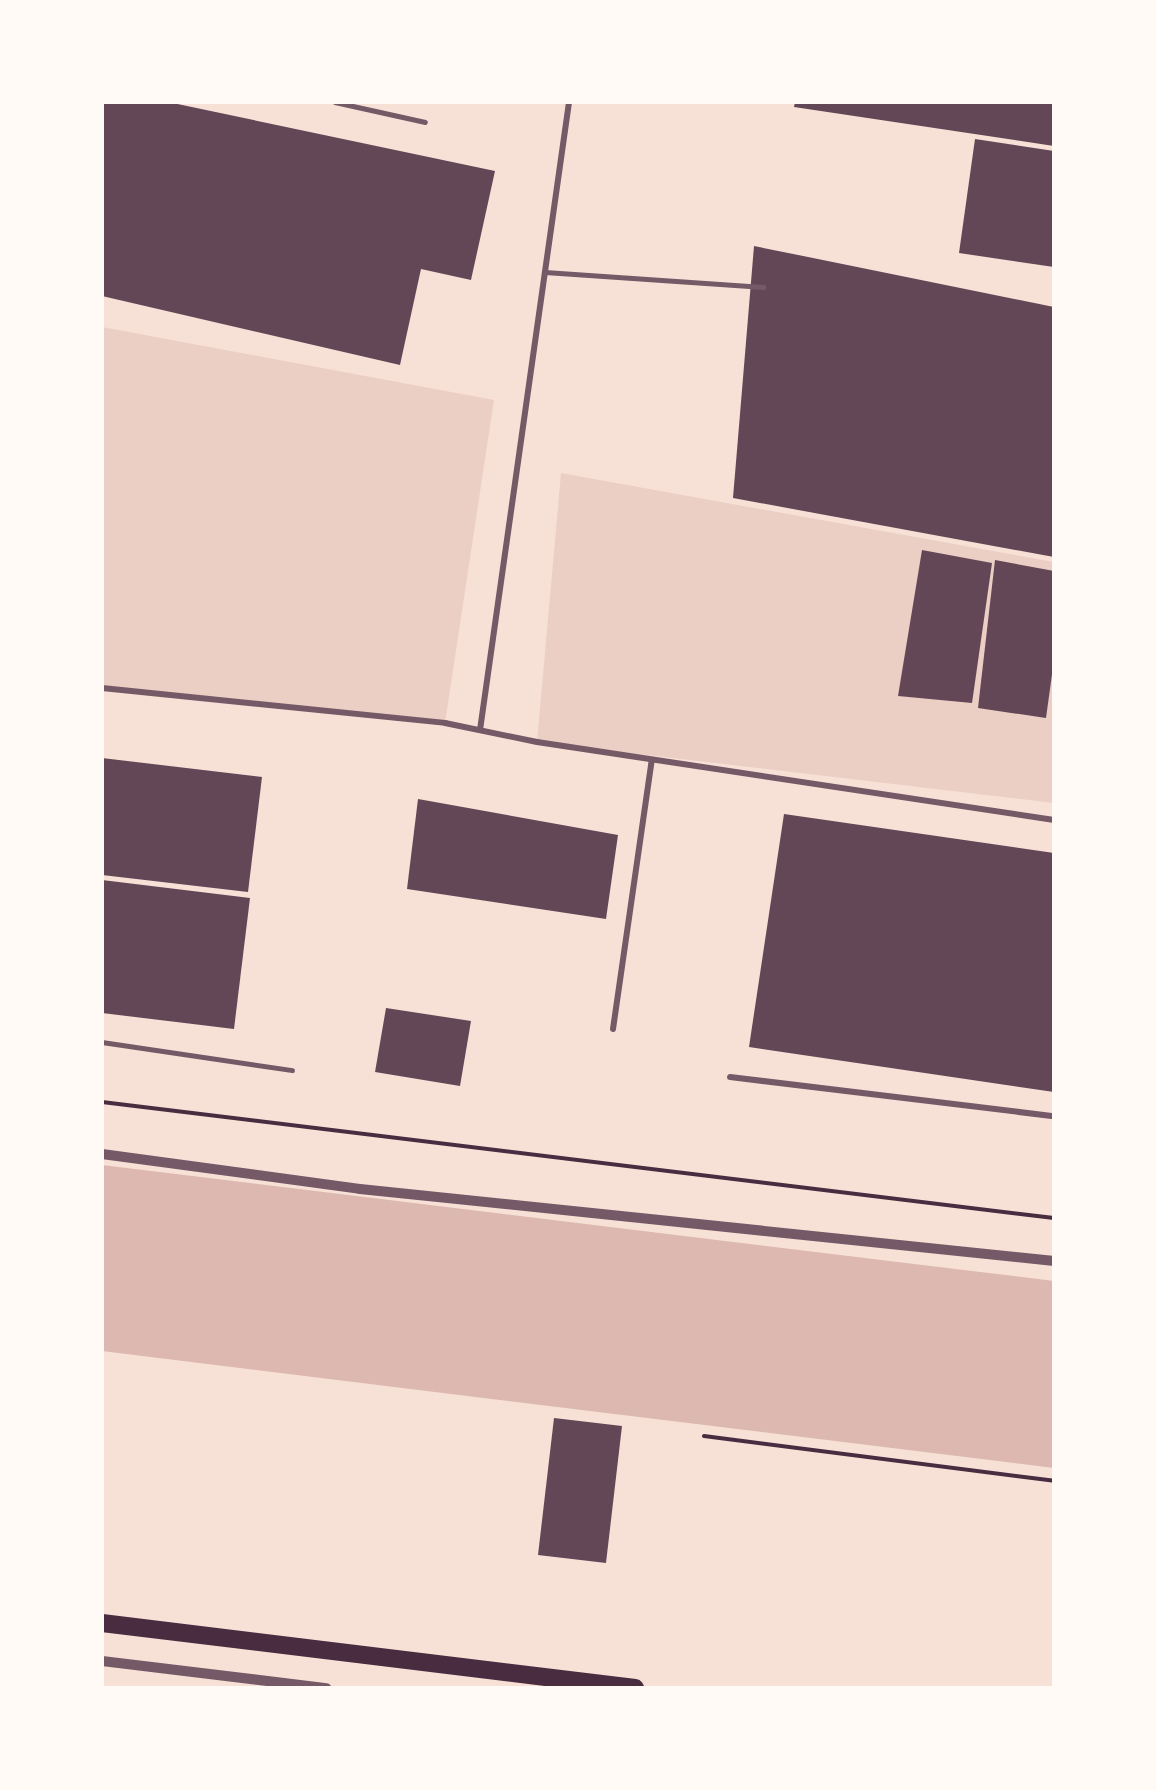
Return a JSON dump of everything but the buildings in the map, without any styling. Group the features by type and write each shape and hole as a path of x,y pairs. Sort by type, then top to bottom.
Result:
{"highway":[{"path":"102,1623 635,1688"}],"street":[{"path":"480,730 569,102"},
{"path":"102,688 445,723 652,760 1054,820"},
{"path":"613,1029 652,760"},
{"path":"730,1077 1054,1116"},
{"path":"102,1154 371,1190 1054,1261"},
{"path":"102,1661 326,1688"}],"lane":[{"path":"335,102 425,122"},
{"path":"545,272 763,287"},
{"path":"102,1042 292,1070"}],"path":[{"path":"102,1102 1054,1218"},
{"path":"704,1436 1054,1481"}],"shaded area":[{"path":"102,327 494,400 445,723 102,688"},
{"path":"561,473 1054,562 1054,803 537,742"},
{"path":"102,1165 1054,1281 1054,1468 102,1351"}]}
